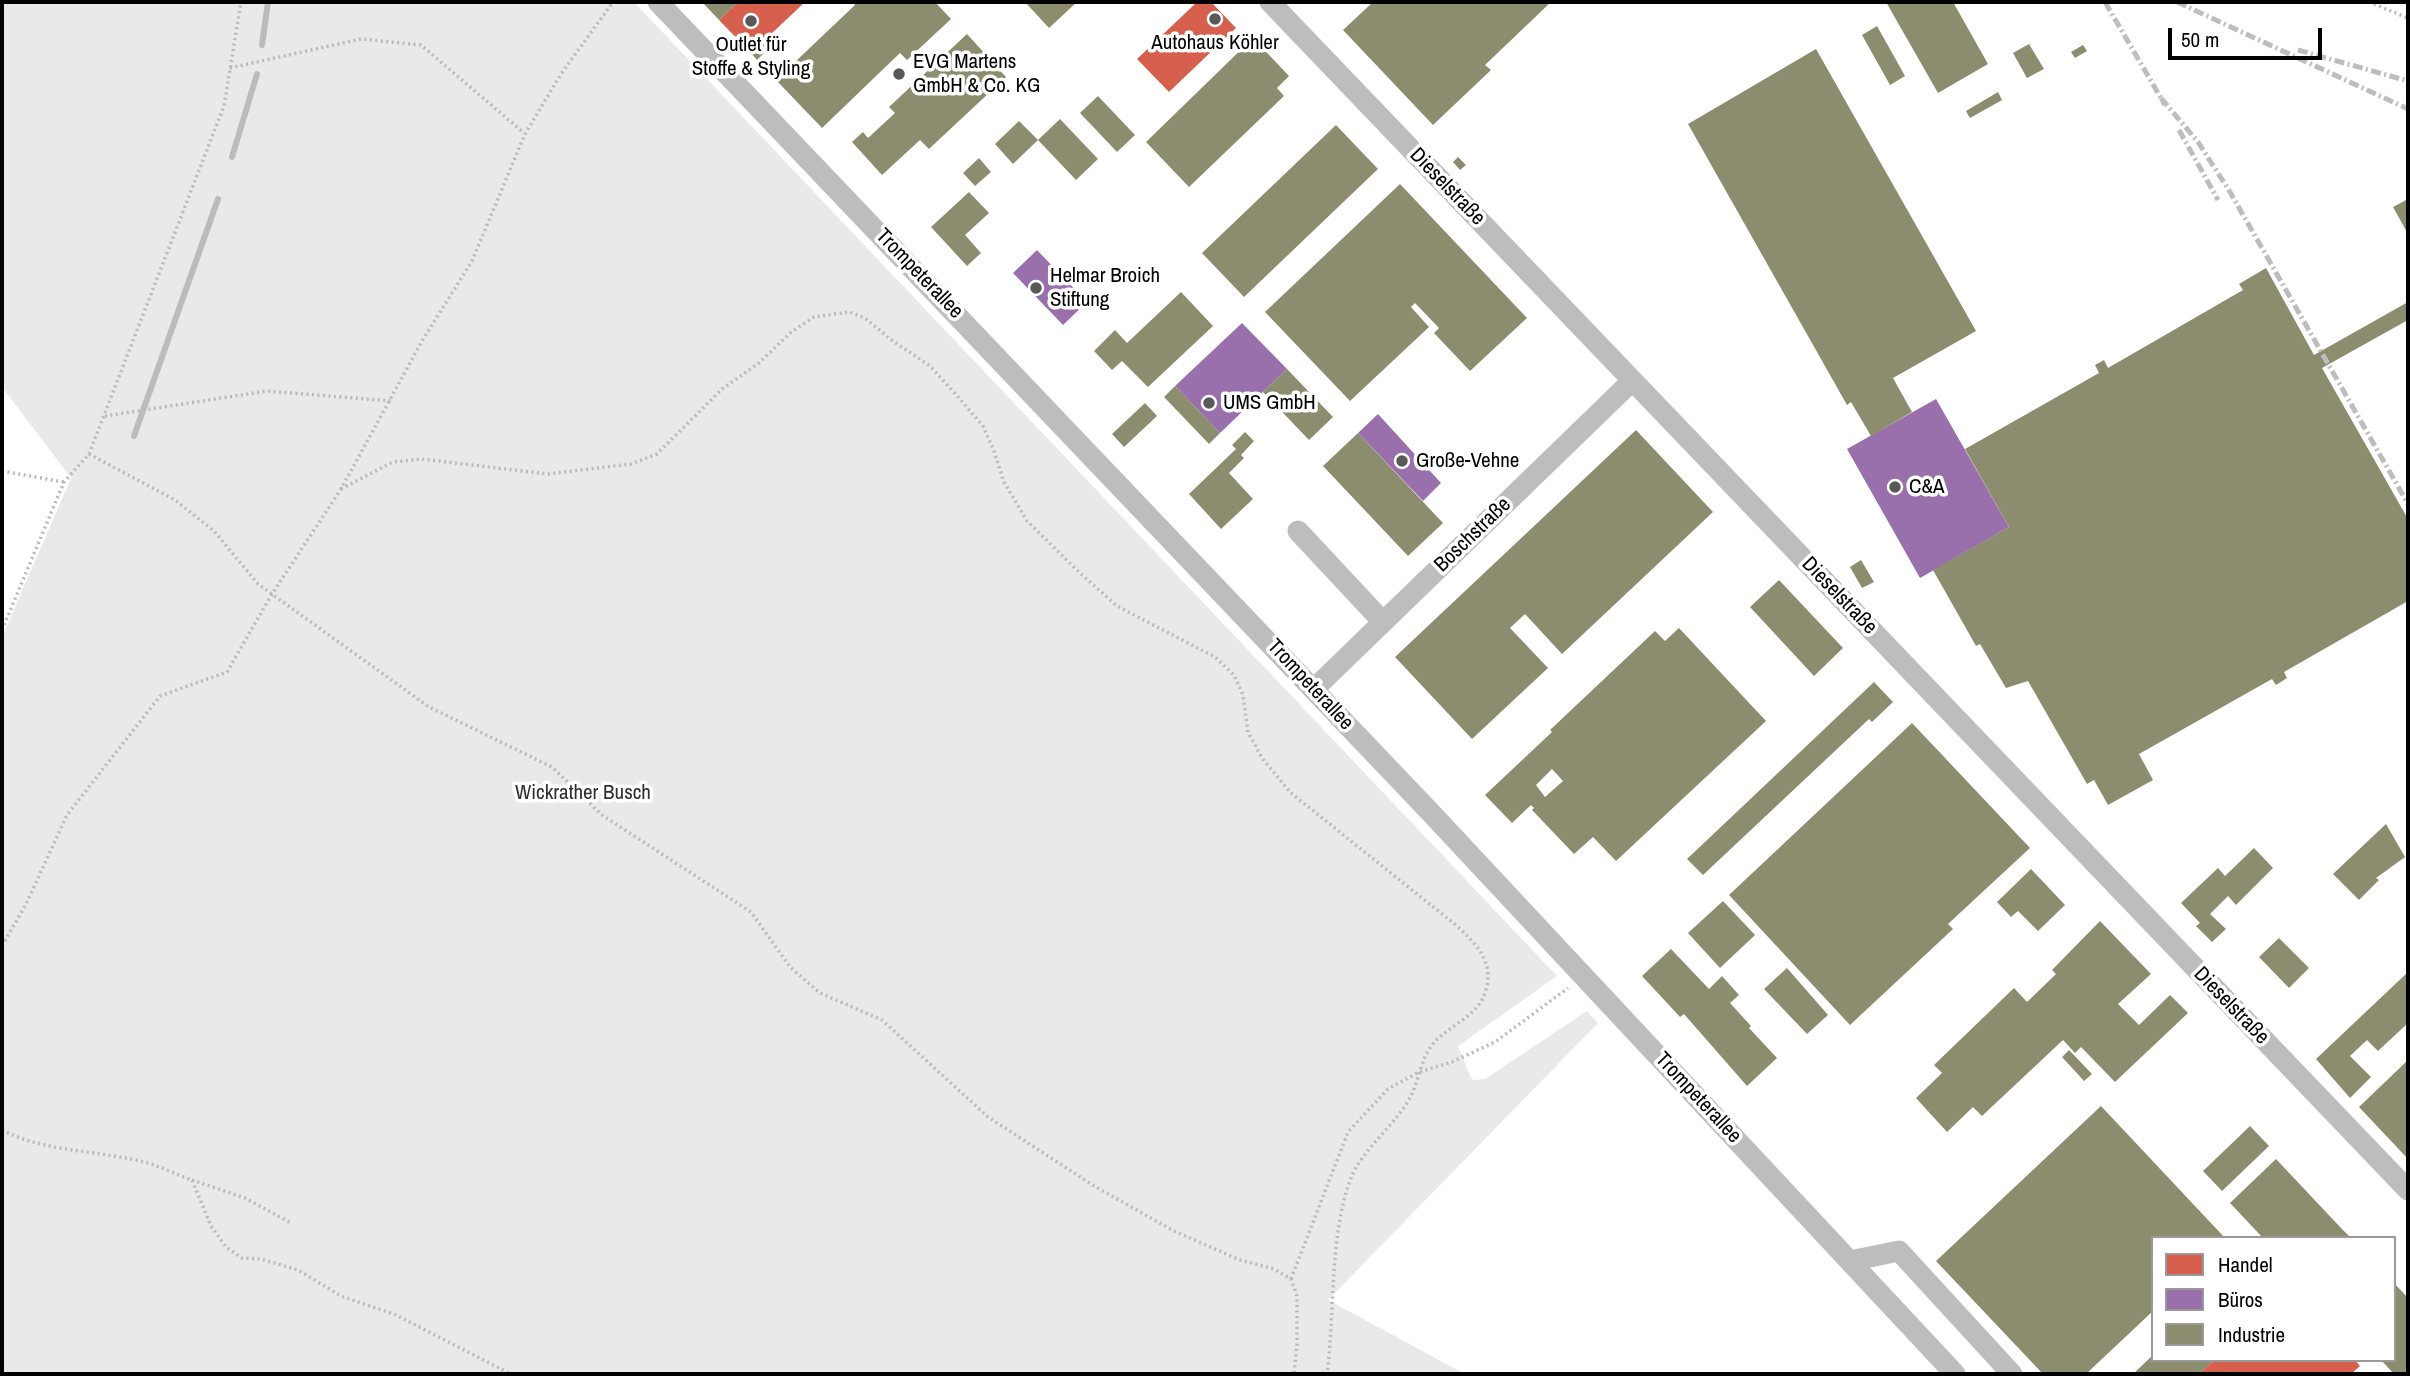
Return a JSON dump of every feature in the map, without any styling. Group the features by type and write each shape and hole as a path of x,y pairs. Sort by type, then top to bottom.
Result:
{"street":[{"name":"Trompeterallee","path":"658,2 1314,689 1955,1374"},
{"name":"Dieselstraße","path":"1270,2 2408,1190"},
{"name":"Boschstraße","path":"1314,689 1632,381"},
{"path":"1298,531 1383,622"},
{"path":"1850,1262 1899,1251 2012,1374"}],"path":[{"path":"2,630 64,482 89,454 224,106 240,2"},
{"path":"2,946 26,904 67,815 160,696 227,672 272,594 341,489 422,341 472,261 525,134 561,74 613,2"},
{"path":"2369,2 2408,18"},
{"path":"230,68 361,39 421,45 525,134"},
{"path":"341,489 393,462 421,459 548,474 631,464 657,454 722,389 759,363 790,333 814,317 849,312 864,318 930,366 983,426 1004,482 1027,521 1116,606 1215,657 1234,675 1243,695 1248,732 1262,758 1291,793 1457,926 1485,958 1486,990 1479,1004 1469,1016 1428,1049 1411,1097 1352,1176 1339,1228 1327,1374"},
{"path":"104,416 267,391 391,401"},
{"path":"89,454 175,500 214,531 258,584 429,707 552,767 602,815 751,912 790,967 820,993 882,1020 988,1117 1094,1186 1174,1231 1240,1259 1274,1269 1291,1279 1297,1296 1294,1374"},
{"path":"2,471 64,482"},
{"path":"1291,1279 1348,1132 1388,1089 1419,1072 1452,1062 1495,1042 1584,976"},
{"path":"2,1130 20,1139 141,1161 245,1198 291,1223"},
{"path":"192,1180 211,1226 226,1247 242,1258 261,1259 298,1270 341,1296 396,1315 511,1374"}],"green space":[{"name":"Wickrather Busch","path":"2,2 634,2 1557,976 1458,1046 1472,1080 1485,1079 1587,1011 1598,1023 1328,1300 1465,1374 2,1374 2,637 71,478 2,387"}],"building: Handel":[{"path":"738,2 805,2 751,53 719,20"},
{"path":"1197,2 1211,2 1236,28 1169,92 1137,59"},
{"path":"2212,1362 2357,1362 2360,1366 2351,1374 2199,1374"}],"building: Büros":[{"path":"1037,250 1087,302 1063,325 1013,273"},
{"path":"1242,323 1287,369 1220,433 1175,386"},
{"path":"1936,399 2009,527 1920,578 1847,449"},
{"path":"1378,414 1441,483 1423,501 1358,433"}],"building: Industrie":[{"path":"702,2 738,2 719,20"},
{"path":"852,2 935,2 951,19 907,60 900,53 822,128 776,80 855,5"},
{"path":"1025,2 1077,2 1049,28"},
{"path":"1373,2 1551,2 1485,65 1491,70 1433,125 1343,30"},
{"path":"1886,2 1953,2 1988,64 1938,93"},
{"path":"1877,26 1905,76 1890,85 1862,35"},
{"path":"967,34 1006,77 929,149 920,140 882,175 852,142 863,132 868,138 895,113 889,107"},
{"path":"1253,38 1289,76 1277,88 1284,96 1189,187 1146,142"},
{"path":"764,41 770,47 757,60 751,53"},
{"path":"2029,44 2044,69 2027,78 2013,53"},
{"path":"2083,45 2087,51 2075,58 2071,52"},
{"path":"1816,49 1976,331 1893,378 1912,412 1871,436 1851,402 1847,405 1688,124"},
{"path":"1998,92 2002,100 1970,118 1966,111"},
{"path":"1098,96 1135,135 1117,152 1080,113"},
{"path":"1060,119 1098,159 1076,180 1038,140"},
{"path":"1019,121 1038,140 1013,164 995,144"},
{"path":"1336,125 1378,169 1244,297 1202,253"},
{"path":"1458,157 1466,165 1460,170 1453,162"},
{"path":"979,158 991,172 975,186 963,173"},
{"path":"1400,184 1527,318 1470,371 1434,333 1439,328 1415,303 1411,307 1429,327 1350,401 1265,312"},
{"path":"969,192 989,213 965,235 981,253 967,266 931,227"},
{"path":"2408,199 2408,234 2393,207"},
{"path":"2266,268 2314,355 2408,302 2408,320 2322,368 2408,519 2408,601 2284,672 2287,678 2276,685 2272,679 2139,754 2153,780 2108,805 2094,780 2087,784 2028,681 2006,688 1980,644 1976,646 1933,570 2009,527 1965,449 2099,373 2095,365 2104,360 2108,368 2243,290 2239,284"},
{"path":"1181,292 1213,326 1148,387 1122,361 1112,370 1094,351 1115,330 1127,343"},
{"path":"1287,369 1333,417 1309,440 1263,392"},
{"path":"1175,386 1220,433 1209,444 1164,397"},
{"path":"1145,403 1157,416 1124,447 1112,434"},
{"path":"1636,430 1713,512 1562,654 1525,614 1510,628 1548,668 1472,739 1395,657"},
{"path":"1245,432 1254,441 1241,455 1244,458 1229,473 1253,499 1221,529 1189,494 1236,449 1232,445"},
{"path":"1358,433 1443,523 1408,556 1323,466"},
{"path":"1861,560 1874,582 1862,588 1850,567"},
{"path":"1779,580 1843,648 1814,676 1750,607"},
{"path":"1679,628 1766,721 1616,861 1593,837 1574,854 1532,810 1534,808 1531,805 1512,823 1485,795 1655,631 1665,641","holes":["1552,769 1563,781 1545,797 1536,785"]},
{"path":"1874,682 1893,702 1872,722 1869,719 1703,875 1687,859"},
{"path":"1912,723 2030,848 1948,924 1953,929 1850,1025 1729,895"},
{"path":"2386,824 2405,857 2376,878 2379,880 2359,900 2333,874"},
{"path":"2254,848 2273,868 2236,905 2228,896 2210,914 2226,929 2212,942 2196,926 2200,923 2181,903 2218,868 2225,876"},
{"path":"2031,869 2065,905 2038,931 2018,911 2011,917 1997,902"},
{"path":"1723,901 1755,935 1720,968 1688,933"},
{"path":"2100,921 2151,974 2118,1004 2139,1025 2170,995 2188,1013 2115,1082 2081,1047 2075,1053 2063,1040 1982,1116 1973,1107 1947,1132 1916,1098 1942,1073 1934,1065 2014,988 2027,1002 2056,974 2052,970"},
{"path":"2279,938 2309,968 2289,988 2259,957"},
{"path":"1671,949 1709,989 1722,976 1739,995 1730,1003 1777,1058 1747,1086 1684,1014 1680,1017 1642,976"},
{"path":"1787,968 1828,1015 1807,1034 1764,989"},
{"path":"2408,972 2408,1023 2378,1051 2367,1040 2350,1056 2371,1077 2350,1098 2316,1059"},
{"path":"2069,1050 2092,1074 2084,1081 2062,1057"},
{"path":"2408,1060 2408,1159 2359,1107"},
{"path":"2101,1106 2223,1236 2151,1236 2151,1313 2086,1374 2043,1374 1936,1261"},
{"path":"2250,1126 2269,1146 2222,1191 2203,1171"},
{"path":"2276,1159 2349,1236 2261,1236 2230,1203"},
{"path":"2396,1285 2408,1298 2408,1374 2394,1374 2383,1362 2396,1362"},
{"path":"2151,1357 2151,1362 2212,1362 2199,1374 2133,1374"}],"waterway":[{"path":"262,45 268,2"},
{"path":"232,157 257,74"},
{"path":"134,436 218,199"}],"railway":[{"path":"2105,2 2165,105"},
{"path":"2177,2 2408,109"},
{"path":"2298,50 2408,81"},
{"path":"2161,98 2198,142 2230,192 2408,504"},
{"path":"2179,130 2218,200"}],"place":[{"name":"Autohaus Köhler","path":"1215,19"},
{"name":"Outlet für Stoffe & Styling","path":"751,21"},
{"name":"EVG Martens GmbH & Co. KG","path":"899,74"},
{"name":"Helmar Broich Stiftung","path":"1036,288"},
{"name":"UMS GmbH","path":"1209,403"},
{"name":"Große-Vehne","path":"1402,461"},
{"name":"C&A","path":"1895,487"}]}
